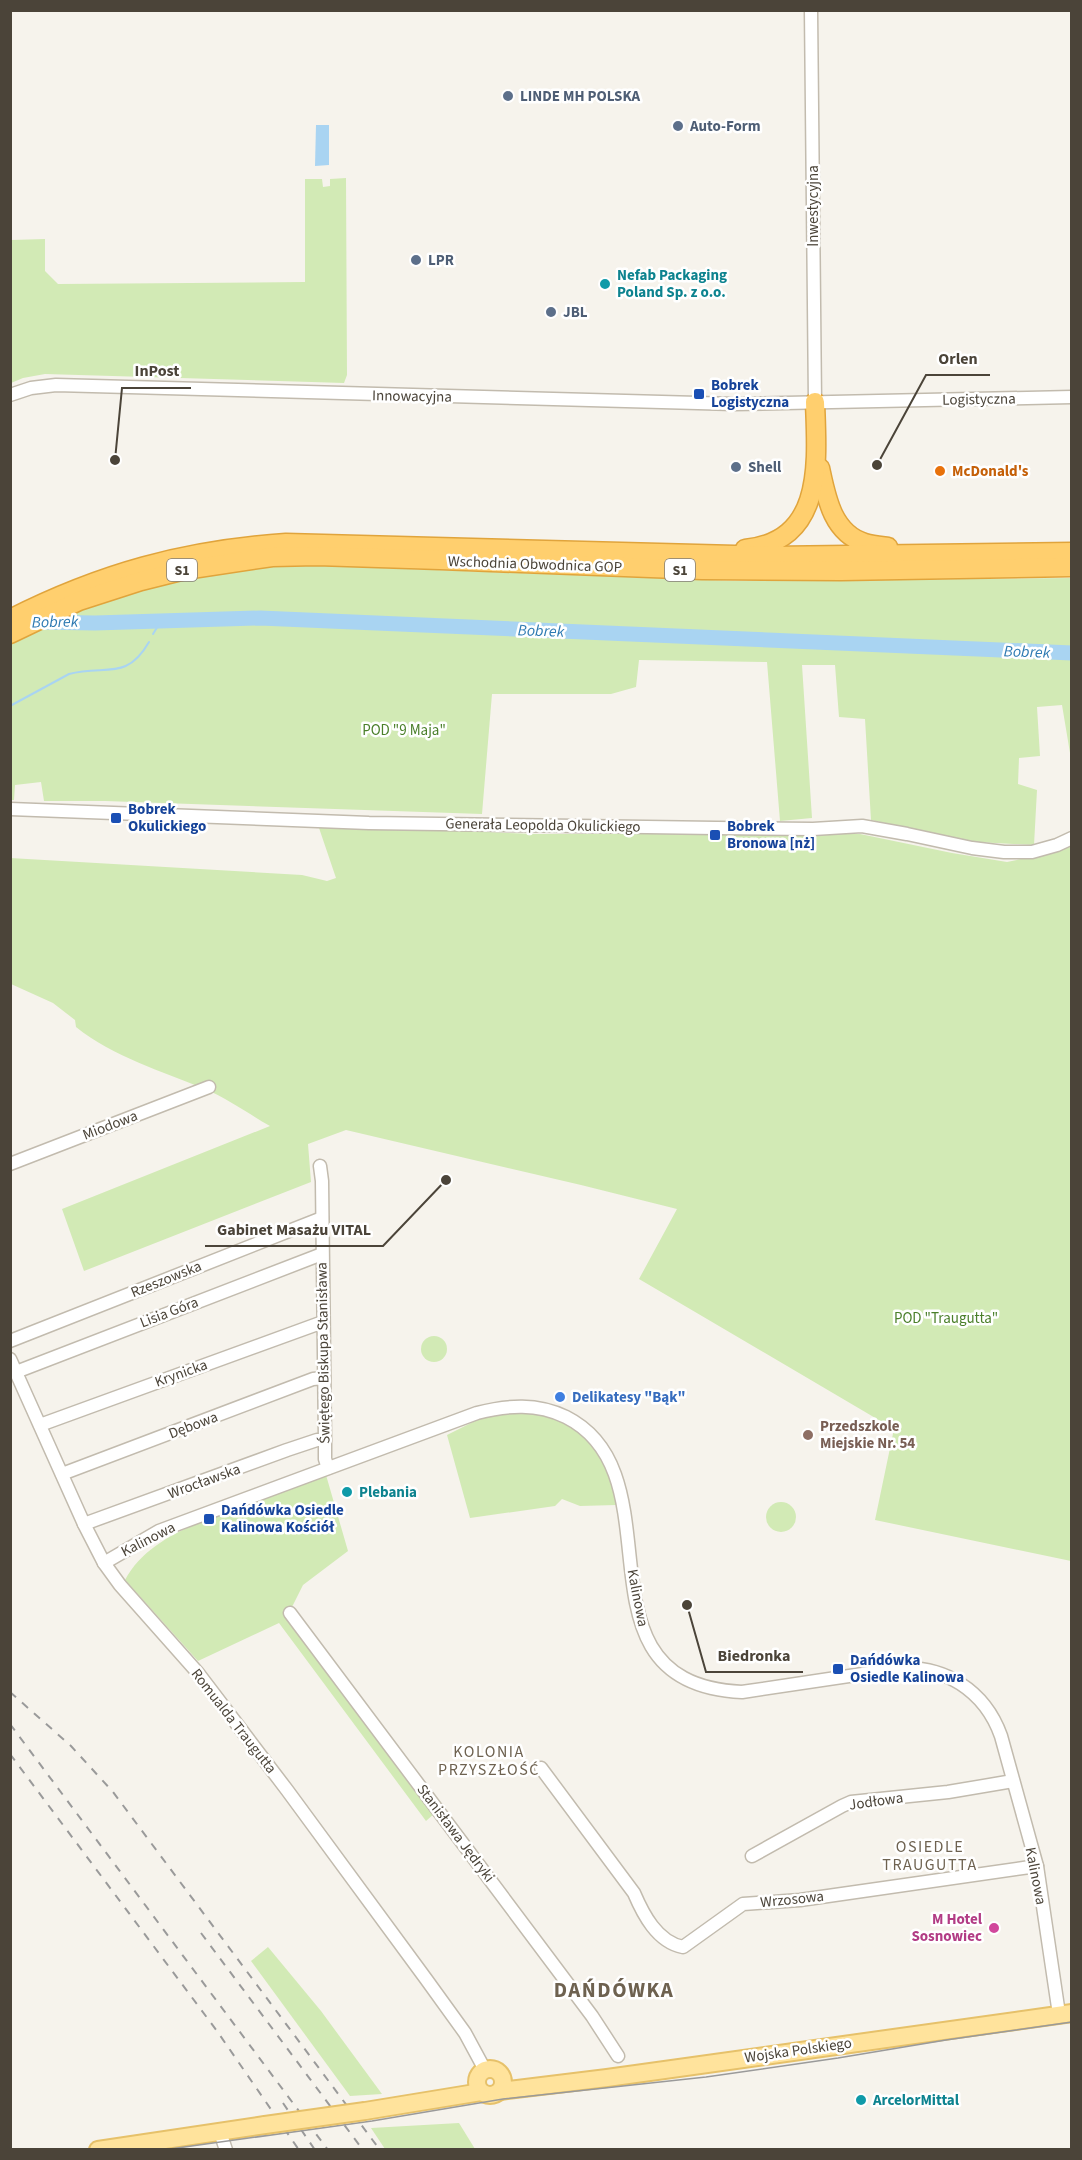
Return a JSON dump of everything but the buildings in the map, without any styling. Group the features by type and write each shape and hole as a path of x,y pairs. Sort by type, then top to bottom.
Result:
{"highway":[{"path":"681,555 759,547 785,535 804,516 812,491 816,448 815,402"},
{"path":"816,448 826,496 835,519 844,530 863,543 942,555"},
{"name":"Wschodnia Obwodnica GOP","path":"10,619 61,594 106,577 164,560 244,546 286,543 681,555 942,555 1071,552"},
{"name":"Wschodnia Obwodnica GOP","path":"10,634 80,601 141,580 227,562 289,556 702,570 841,571 1071,567"}],"main road":[{"name":"Wojska Polskiego","path":"481,2081 492,2096 501,2085 525,2087 608,2078 1065,2014"},
{"path":"98,2150 465,2096 496,2070 501,2085"}],"street":[{"name":"Inwestycyjna","path":"811,10 815,402"},
{"name":"Innowacyjna","path":"10,395 31,388 56,385 700,404 815,402"},
{"name":"Logistyczna","path":"815,402 1071,397"},
{"name":"Generała Leopolda Okulickiego","path":"10,809 369,823 813,829 862,826 972,848 1004,852 1032,852 1057,845 1071,838"},
{"name":"Miodowa","path":"10,1164 209,1087"},
{"name":"Świętego Biskupa Stanisława","path":"320,1166 325,1459 328,1468"},
{"name":"Rzeszowska","path":"10,1341 322,1218"},
{"name":"Lisia Góra","path":"16,1372 322,1254"},
{"name":"Krynicka","path":"40,1425 323,1322"},
{"name":"Romualda Traugutta","path":"10,1359 84,1524 104,1563 120,1586 198,1673 426,1979 465,2033 481,2081"},
{"name":"Dębowa","path":"62,1474 313,1379 324,1378"},
{"name":"Kalinowa","path":"104,1563 159,1531 477,1413 522,1405 542,1408 562,1415 580,1424 597,1439 609,1457 618,1478 636,1598 644,1630 652,1649 661,1662 681,1678 699,1686 721,1691 742,1692 896,1669 936,1672 954,1679 971,1690 985,1705 997,1725 1037,1866 1065,2014"},
{"name":"Wrocławska","path":"84,1524 317,1440 325,1440"},
{"name":"Stanisława Jędryki","path":"290,1613 592,2016 618,2056"},
{"name":"Wrzosowa","path":"541,1768 634,1893 642,1914 662,1935 683,1947 743,1904 800,1900 1037,1866"},
{"name":"Jodłowa","path":"752,1856 851,1802 948,1792 1013,1780"},
{"path":"220,2132 226,2150"}],"green space":[{"path":"346,178 347,375 344,383 45,374 11,383 11,240 45,239 45,271 58,284 305,282 305,179 322,179 323,187 330,186 330,179"},
{"name":"POD \"9 Maja\"","path":"276,564 736,581 1071,578 1071,759 1062,705 1037,707 1040,756 1019,758 1018,784 1037,790 1034,845 977,842 871,820 865,719 839,717 835,665 802,665 812,818 780,821 767,662 639,660 636,687 611,694 492,694 482,814 105,801 44,801 41,782 15,785 14,800 11,800 10,645 81,609 142,588"},
{"name":"POD \"Traugutta\"","path":"318,825 534,834 860,834 1007,862 1054,852 1071,841 1071,1561 875,1520 894,1429 639,1279 677,1209 346,1130 308,1144 311,1182 84,1271 62,1209 270,1126 214,1093 106,1047 76,1027 75,1020 53,1003 11,984 10,858 302,875 327,881 336,878"},
{"path":"434,1336 443,1340 447,1349 443,1358 434,1362 425,1358 421,1349 425,1340"},
{"path":"507,1411 538,1412 566,1422 588,1435 611,1472 616,1505 580,1506 562,1499 555,1506 470,1518 447,1435 485,1416"},
{"path":"326,1475 348,1551 303,1585 288,1615 435,1813 426,1821 279,1623 198,1661 125,1580 147,1553 177,1533 210,1518"},
{"path":"781,1502 792,1506 796,1517 792,1528 781,1532 770,1528 766,1517 770,1506"},
{"path":"268,1947 321,2011 382,2094 350,2096 251,1961"},
{"path":"459,2123 475,2149 385,2149 371,2128"}],"water":[{"path":"316,125 329,125 329,165 315,166"}],"waterway":[{"name":"Bobrek","path":"37,622 95,623 260,618 1072,653"},
{"path":"153,634 161,621"},
{"path":"10,706 69,674 123,667 132,662 149,642"}],"tram line":[{"path":"163,2150 372,2121 503,2099 706,2077 1072,2022"}],"railway":[{"path":"10,1692 71,1746 113,1792 380,2150"},
{"path":"10,1724 328,2150"},
{"path":"10,1754 217,2031 299,2150"},
{"path":"201,1933 363,2150"},
{"path":"283,2103 315,2150"}],"place":[{"name":"LINDE MH POLSKA","path":"508,96"},
{"name":"Auto-Form","path":"678,126"},
{"name":"LPR","path":"416,260"},
{"name":"Nefab Packaging Poland Sp. z o.o.","path":"605,284"},
{"name":"JBL","path":"551,312"},
{"name":"Bobrek Logistyczna","path":"699,394"},
{"name":"InPost","path":"115,460"},
{"name":"Orlen","path":"877,465"},
{"name":"Shell","path":"736,467"},
{"name":"McDonald's","path":"940,471"},
{"name":"Bobrek Okulickiego","path":"116,818"},
{"name":"Bobrek Bronowa [nż]","path":"715,835"},
{"name":"Gabinet Masażu VITAL","path":"446,1180"},
{"name":"Delikatesy \"Bąk\"","path":"560,1397"},
{"name":"Przedszkole Miejskie Nr. 54","path":"808,1435"},
{"name":"Plebania","path":"347,1492"},
{"name":"Dańdówka Osiedle Kalinowa Kościół","path":"209,1519"},
{"name":"Biedronka","path":"687,1605"},
{"name":"Dańdówka Osiedle Kalinowa","path":"838,1669"},
{"name":"M Hotel Sosnowiec","path":"994,1928"},
{"name":"ArcelorMittal","path":"861,2100"}],"district":[{"name":"KOLONIA PRZYSZŁOŚĆ","path":"489,1760"},
{"name":"OSIEDLE TRAUGUTTA","path":"930,1855"},
{"name":"DAŃDÓWKA","path":"614,1990"}]}
